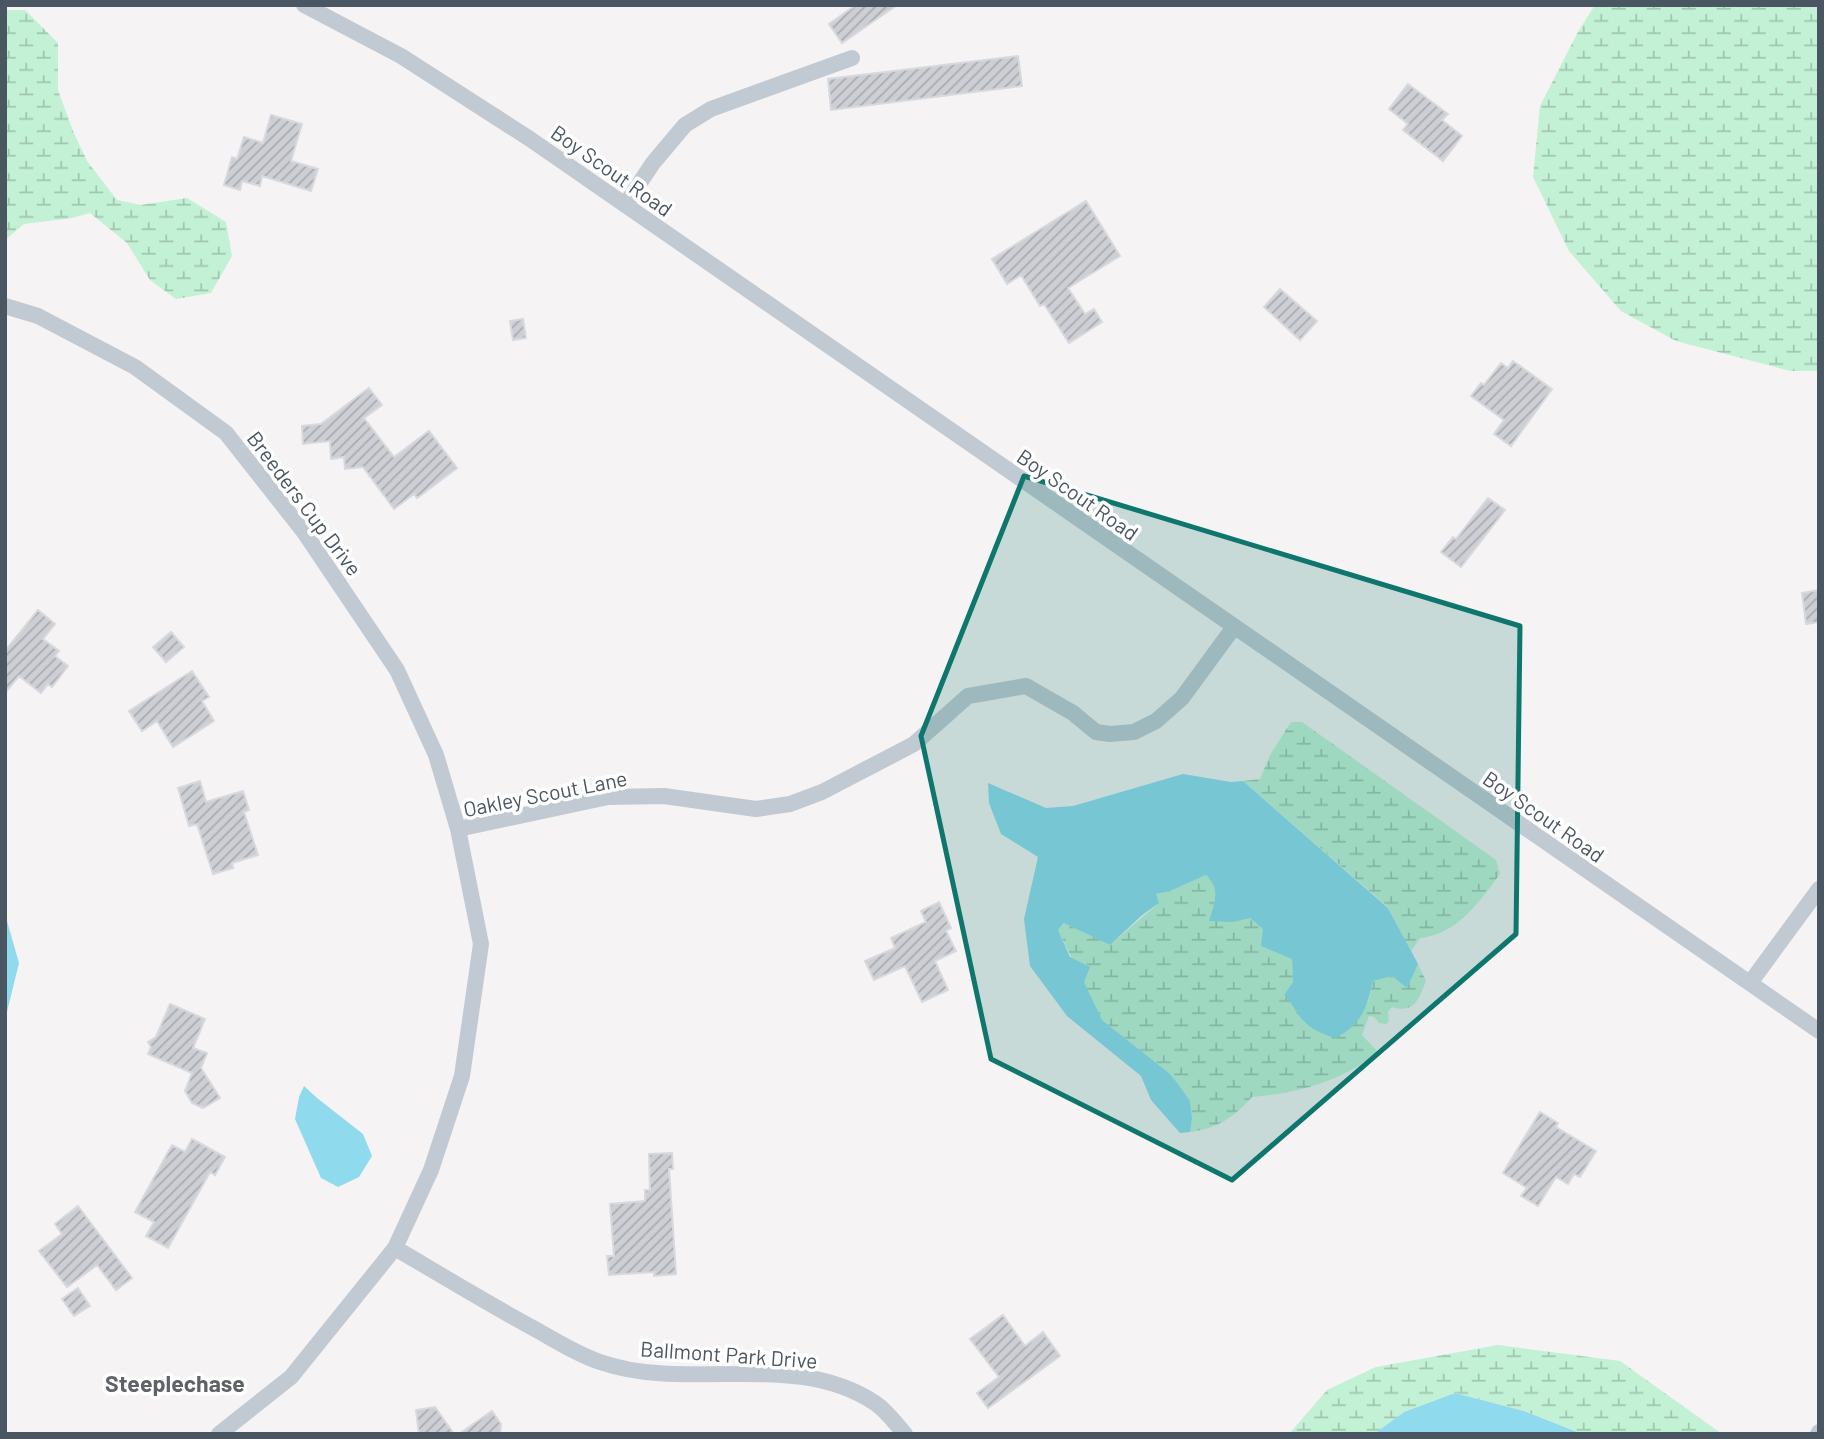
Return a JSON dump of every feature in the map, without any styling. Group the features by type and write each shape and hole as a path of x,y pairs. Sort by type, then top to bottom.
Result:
{"street":[{"name":"Boy Scout Road","path":"304,5 374,40 530,139 1819,1031"},
{"path":"625,205 653,163 685,125 710,109 852,58"},
{"name":"Breeders Cup Drive","path":"5,306 38,316 135,367 226,433 304,532 397,670 436,755 458,829"},
{"name":"Oakley Scout Lane","path":"219,1434 291,1377 395,1248 431,1170 462,1076 481,944 458,829 618,796 664,796 755,809 790,804 822,792 914,744 968,696 1026,686 1073,713 1096,732 1133,732 1171,710 1234,627"},
{"path":"1750,984 1819,889"},
{"name":"Ballmont Park Drive","path":"395,1248 505,1313 601,1363 649,1373 788,1375 832,1382 877,1404 905,1434"}],"highlighted area":[{"path":"1024,476 1520,626 1516,934 1232,1180 991,1059 921,736"}],"green space":[{"path":"1595,5 1819,5 1819,371 1790,371 1676,341 1621,311 1569,251 1533,177 1540,106"},
{"path":"5,10 25,10 58,43 58,90 73,131 87,161 117,200 141,205 187,198 226,222 232,256 211,293 176,299 150,280 127,243 90,213 24,224 5,240"},
{"path":"1291,722 1302,722 1496,860 1500,874 1466,915 1446,930 1420,938 1411,951 1388,907 1243,781 1260,779 1270,755"},
{"path":"1206,875 1216,892 1210,921 1250,918 1292,959 1293,982 1284,995 1302,1019 1368,1002 1373,981 1392,976 1407,987 1418,964 1426,981 1411,1007 1392,1007 1388,1012 1389,1021 1386,1024 1369,1016 1362,1035 1378,1052 1364,1062 1334,1078 1302,1089 1252,1097 1224,1121 1190,1132 1190,1101 1169,1073 1102,1020 1058,930 1065,923 1110,945 1159,903 1155,894 1170,891"},
{"path":"1498,1345 1620,1361 1722,1434 1582,1434 1524,1411 1455,1393 1404,1412 1374,1434 1289,1434 1327,1390 1376,1367"}],"water":[{"path":"1183,774 1231,782 1243,781 1388,908 1418,964 1407,988 1392,976 1373,981 1362,1015 1352,1027 1336,1038 1308,1025 1284,995 1293,982 1292,959 1261,946 1263,929 1250,918 1233,922 1209,921 1215,902 1215,891 1206,875 1170,891 1156,894 1159,903 1110,945 1064,923 1058,930 1070,957 1090,967 1084,982 1102,1020 1169,1073 1190,1101 1190,1132 1180,1133 1151,1100 1141,1076 1067,1016 1030,966 1024,919 1038,857 1001,834 989,803 988,783 1046,808 1073,806"},
{"path":"5,914 19,963 5,1020"},
{"path":"304,1086 363,1134 372,1156 359,1177 338,1187 321,1178 295,1119"},
{"path":"1455,1393 1524,1411 1582,1434 1374,1434 1404,1412"}],"building":[{"path":"856,5 897,5 842,43 829,24"},
{"path":"1018,56 1022,86 831,110 828,79"},
{"path":"1408,84 1448,114 1442,120 1462,136 1443,161 1403,130 1408,124 1389,109"},
{"path":"271,115 302,124 291,161 318,169 311,191 262,176 260,186 242,181 240,190 224,185 232,157 237,159 244,137 263,143"},
{"path":"1086,201 1120,256 1068,288 1085,314 1094,309 1102,322 1069,343 1044,304 1040,306 1021,275 1007,284 992,259"},
{"path":"1280,289 1317,321 1300,340 1264,307"},
{"path":"523,319 526,338 513,340 510,321"},
{"path":"1513,361 1552,389 1511,446 1494,434 1504,420 1471,396 1481,383 1484,385 1501,363 1508,368"},
{"path":"369,388 382,405 364,418 394,457 429,431 457,468 417,498 414,494 394,509 363,467 345,469 344,457 331,459 330,441 303,444 302,426 321,424"},
{"path":"1488,498 1505,510 1461,567 1441,552 1453,537 1456,539"},
{"path":"1819,590 1819,622 1806,624 1802,593"},
{"path":"38,610 55,624 43,639 59,651 55,656 68,666 52,687 48,684 41,693 19,676 5,693 5,651"},
{"path":"171,632 184,647 166,662 153,647"},
{"path":"192,671 209,697 202,701 214,721 173,747 157,721 142,731 129,711"},
{"path":"200,781 206,802 243,791 249,810 244,812 258,855 232,863 233,868 213,874 197,824 189,826 178,788"},
{"path":"939,902 951,928 946,931 956,951 935,961 948,990 922,1002 905,966 874,980 865,961 895,948 891,938 926,922 921,911"},
{"path":"170,1004 205,1019 193,1048 207,1053 201,1068 220,1098 203,1108 192,1103 185,1091 192,1073 148,1054 151,1047 148,1042 156,1037"},
{"path":"1540,1112 1558,1123 1556,1127 1596,1151 1580,1177 1574,1174 1568,1184 1556,1177 1538,1206 1521,1196 1527,1188 1503,1173"},
{"path":"192,1139 225,1157 215,1175 210,1172 168,1248 146,1236 154,1222 135,1212 172,1145 185,1152"},
{"path":"672,1153 673,1169 669,1169 676,1274 654,1276 654,1272 609,1275 607,1256 614,1256 610,1204 645,1201 645,1190 650,1190 649,1154"},
{"path":"78,1206 132,1278 116,1290 97,1265 67,1287 39,1251 62,1234 55,1224"},
{"path":"78,1288 90,1306 74,1316 62,1299"},
{"path":"1003,1315 1025,1346 1043,1332 1060,1356 988,1408 977,1393 999,1377 970,1339"},
{"path":"435,1407 454,1434 419,1434 416,1410"},
{"path":"492,1411 501,1424 500,1434 459,1434"}],"district":[{"name":"Steeplechase","path":"175,1383"}]}
